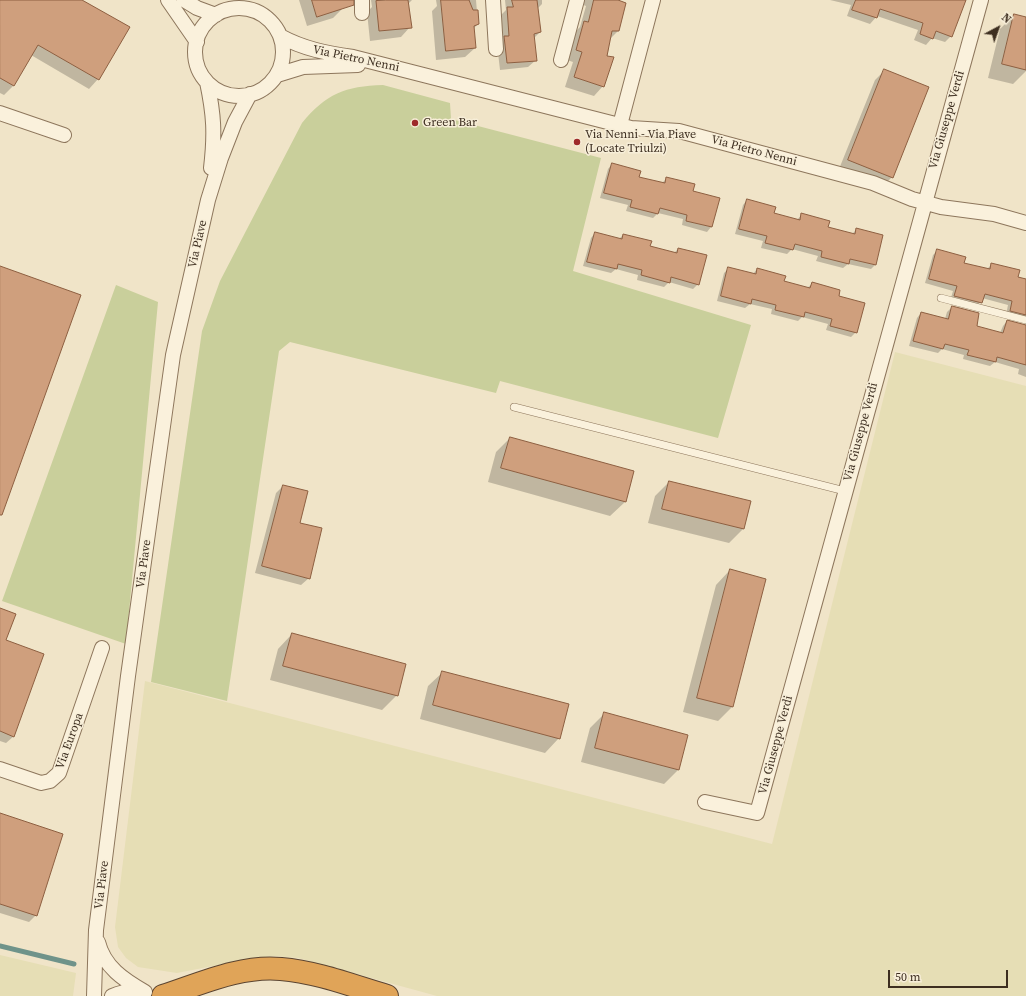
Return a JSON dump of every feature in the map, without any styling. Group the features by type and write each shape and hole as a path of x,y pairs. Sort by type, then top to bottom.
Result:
{"highway":[{"path":"153,995 245,971 280,968 387,996"},
{"path":"212,996 245,971"}],"street":[{"path":"168,0 196,42"},
{"path":"184,0 197,8 222,9"},
{"name":"Via Piave","path":"258,0 264,16"},
{"path":"493,0 496,49"},
{"path":"560,60 577,0"},
{"path":"620,125 653,0"},
{"name":"Via Giuseppe Verdi","path":"705,802 757,814 924,202 981,0"},
{"name":"Via Piave","path":"207,82 228,95 242,96 266,87 277,74 283,59 280,36 271,22 264,16 247,9 222,9 204,26 196,42 195,56 197,65 207,82 213,114 215,139 208,200"},
{"name":"Via Pietro Nenni","path":"280,36 295,44 320,53 353,57 410,70 631,128 679,131 873,183 941,207 994,214 1026,223"},
{"name":"Via Pietro Nenni","path":"277,74 303,67 330,65 362,65 410,70"},
{"name":"Via Piave","path":"94,996 96,930 130,663 173,356 208,200 232,129 250,94"},
{"path":"0,113 64,135"},
{"name":"Via Europa","path":"0,769 42,783 50,781 59,773 65,762 102,648"},
{"name":"Via Piave","path":"96,930 100,950 107,963 116,973 153,995"},
{"path":"112,996 132,990 153,995"}],"lane":[{"path":"941,298 1026,320"},
{"path":"514,407 845,490"}],"shaded area":[{"path":"895,352 1026,386 1026,996 437,996 298,958 275,956 255,958 177,973 138,967 126,958 118,947 115,927 145,681 772,844"},
{"path":"0,955 76,973 73,996 0,996"}],"green space":[{"path":"383,85 450,103 451,119 601,158 573,271 751,325 718,438 500,381 496,393 290,342 279,351 227,701 151,682 202,331 220,281 302,123 328,98 358,87"},
{"path":"116,285 158,302 126,644 2,601"}],"building":[{"path":"0,0 82,0 130,27 99,80 38,45 14,86 0,78"},
{"path":"312,0 354,0 354,5 317,17"},
{"path":"408,0 412,28 379,31 376,1"},
{"path":"441,0 469,0 473,10 478,10 479,24 474,26 476,48 446,51"},
{"path":"512,0 537,0 541,32 534,34 537,61 507,63 504,36 509,36 507,7 513,7"},
{"path":"594,0 618,0 626,3 619,31 612,31 607,56 614,57 604,87 574,77 582,52 576,50 584,21 588,22"},
{"path":"856,0 966,0 952,37 936,31 933,39 920,34 923,23 880,9 877,18 852,10"},
{"path":"1014,14 1026,17 1026,70 1002,64"},
{"path":"884,69 929,87 893,178 848,160"},
{"path":"612,163 641,171 639,177 665,183 666,177 695,184 693,191 720,198 712,227 686,221 687,215 660,208 658,214 630,207 632,200 604,193"},
{"path":"747,199 776,207 774,213 800,220 801,213 830,221 828,227 855,234 856,228 883,235 876,265 850,259 849,264 821,257 822,251 795,244 793,250 765,243 767,236 739,229"},
{"path":"595,232 622,239 623,234 652,241 650,246 677,253 678,248 707,255 699,285 671,277 670,283 641,275 642,270 618,264 617,269 587,262"},
{"path":"937,249 966,257 964,263 990,269 991,263 1020,270 1018,277 1026,279 1026,315 1010,311 1012,301 985,294 982,303 954,296 957,286 929,279"},
{"path":"0,266 81,295 2,515 0,515"},
{"path":"728,267 756,274 757,268 786,276 784,281 810,288 812,282 840,290 839,296 865,303 857,333 830,326 832,319 805,312 804,317 775,310 776,305 752,299 751,304 721,296"},
{"path":"952,306 979,313 977,326 1003,333 1007,320 1026,325 1026,365 997,357 996,362 967,355 969,350 945,344 943,349 913,341 921,312 948,319"},
{"path":"510,437 634,471 626,502 501,468"},
{"path":"669,481 751,501 744,529 662,509"},
{"path":"283,485 308,491 300,523 322,528 310,579 262,566"},
{"path":"730,569 766,579 733,707 697,698"},
{"path":"0,608 16,614 6,640 44,654 14,737 0,731"},
{"path":"292,633 406,664 398,696 283,666"},
{"path":"442,671 569,704 560,739 433,705"},
{"path":"604,712 688,735 679,770 595,748"},
{"path":"0,813 63,834 37,916 0,904"}],"waterway":[{"path":"0,946 74,964"}],"place":[{"name":"Green Bar","path":"415,123"},
{"name":"Via Nenni - Via Piave (Locate Triulzi)","path":"577,142"}]}
